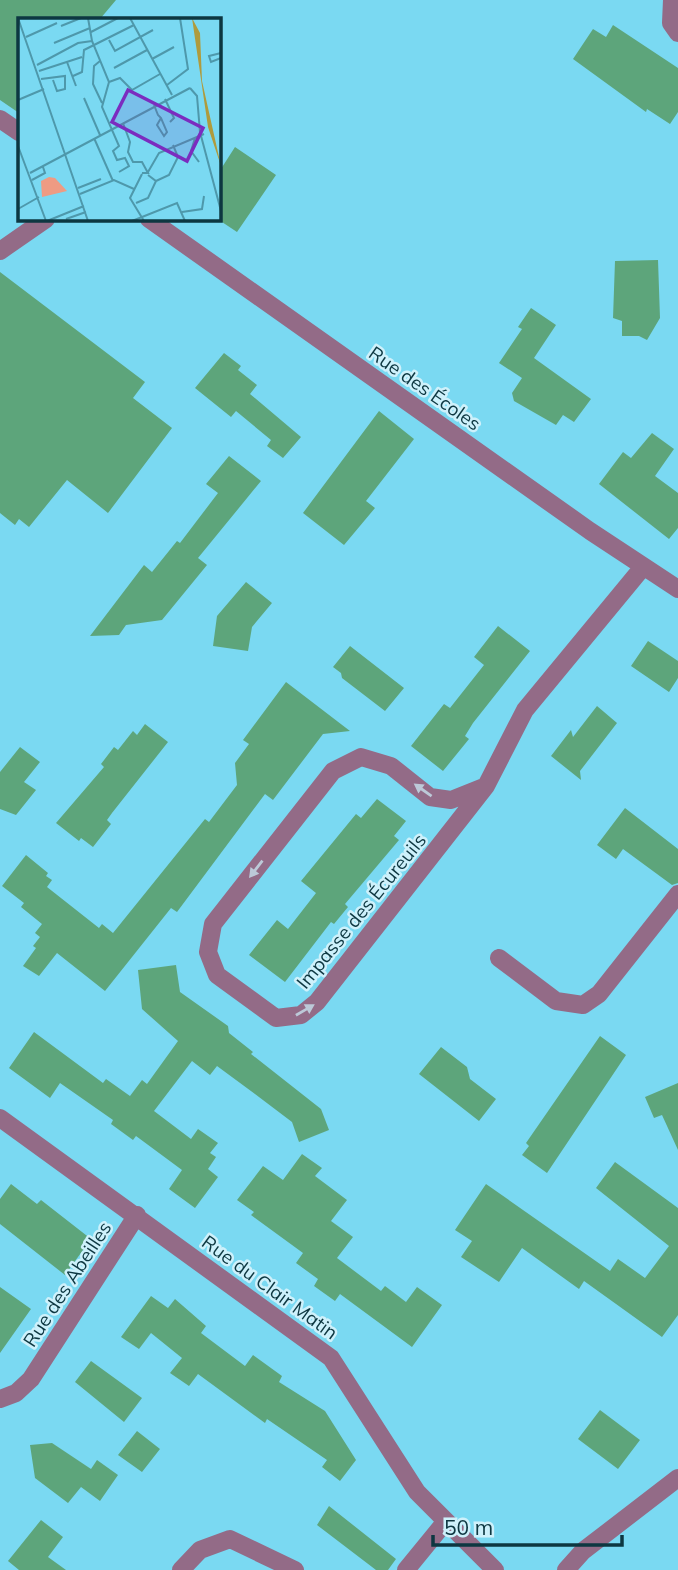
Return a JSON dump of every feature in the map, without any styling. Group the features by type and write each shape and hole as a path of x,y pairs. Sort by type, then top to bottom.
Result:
{"street":[{"path":"672,0 671,23 678,33"},
{"path":"0,119 18,131"},
{"path":"0,251 45,220"},
{"name":"Rue des Écoles","path":"150,220 678,589"},
{"name":"Impasse des Écureuils","path":"486,786 451,800 430,797 391,766 361,757 333,771 213,924 208,952 217,975 276,1018 300,1015 317,1002 486,786 525,710 643,566"},
{"path":"499,958 556,1001 583,1006 598,994 678,894"},
{"name":"Rue du Clair Matin","path":"0,1118 331,1358 417,1492 495,1570"},
{"name":"Rue des Abeilles","path":"0,1399 16,1393 31,1379 137,1215"},
{"path":"566,1570 583,1551 678,1478"},
{"path":"406,1570 446,1521"},
{"path":"181,1570 200,1550 230,1539 295,1570"}],"building":[{"path":"0,0 116,0 101,18 18,18 18,112 0,100"},
{"path":"613,25 678,68 678,112 670,124 647,109 646,112 573,59 593,29 606,37"},
{"path":"235,147 276,175 237,232 219,220 220,170"},
{"path":"658,260 660,318 647,340 639,336 622,336 622,321 613,318 615,261"},
{"path":"0,272 145,382 133,398 172,428 108,513 67,480 29,527 19,519 15,525 0,513"},
{"path":"531,308 556,325 534,358 591,399 574,422 563,415 556,425 514,401 512,393 522,378 499,363 522,329 518,327"},
{"path":"224,353 241,366 238,370 257,385 250,394 301,437 283,458 267,446 271,440 236,411 231,417 195,388"},
{"path":"379,411 414,439 366,501 375,508 344,545 303,513"},
{"path":"652,433 674,449 655,476 678,493 678,528 669,539 599,484 623,452 631,458"},
{"path":"229,456 261,481 198,558 207,565 162,620 126,625 119,635 90,636 144,565 152,572 177,541 180,543 218,493 206,484"},
{"path":"246,582 272,603 252,627 248,651 213,646 217,616"},
{"path":"498,626 530,651 473,723 465,736 469,739 443,771 411,746 444,704 450,708 484,665 474,657"},
{"path":"648,641 678,661 678,678 669,692 631,666"},
{"path":"350,646 404,688 385,711 342,678 341,673 333,667"},
{"path":"286,682 350,731 323,734 273,800 265,794 177,912 171,908 105,991 57,953 39,976 23,966 36,948 33,946 40,937 35,933 42,924 21,907 24,903 2,886 26,855 48,873 46,876 52,880 47,887 99,928 102,924 113,933 205,819 209,822 237,785 235,763 249,744 243,740"},
{"path":"597,706 617,723 580,771 581,780 551,756 571,730 573,737"},
{"path":"145,724 168,742 107,820 111,824 93,847 81,838 79,841 56,823 104,767 101,764 114,747 118,750 133,731 137,735"},
{"path":"20,747 40,762 24,782 36,790 16,815 0,809 0,772"},
{"path":"377,799 406,821 394,836 399,840 345,904 348,907 334,924 331,922 285,982 249,955 277,920 288,929 316,893 301,881 356,814 361,818"},
{"path":"625,808 678,849 678,883 672,885 623,849 616,859 597,845"},
{"path":"176,965 180,992 228,1026 229,1033 253,1052 251,1054 321,1109 329,1130 299,1142 292,1122 217,1066 210,1075 192,1061 154,1111 191,1139 198,1129 218,1143 210,1153 216,1157 208,1169 218,1177 195,1208 169,1189 182,1170 136,1136 133,1140 111,1124 113,1120 60,1083 50,1098 9,1068 34,1032 103,1083 106,1079 130,1096 142,1080 147,1084 178,1041 142,1009 138,970"},
{"path":"600,1036 626,1055 547,1173 522,1155 529,1146 526,1143"},
{"path":"441,1047 467,1067 470,1079 496,1099 479,1121 419,1074"},
{"path":"678,1083 678,1150 662,1115 654,1118 645,1097"},
{"path":"302,1154 322,1168 315,1176 347,1200 331,1221 353,1237 337,1258 381,1291 385,1286 406,1302 417,1287 442,1305 412,1347 340,1294 335,1301 314,1286 318,1279 296,1263 303,1253 251,1215 254,1212 237,1200 263,1166 283,1180"},
{"path":"615,1162 678,1208 678,1315 662,1337 584,1281 579,1289 522,1248 499,1282 461,1257 472,1241 455,1230 486,1184 610,1271 618,1259 645,1278 669,1246 596,1188"},
{"path":"11,1184 37,1204 41,1200 91,1239 65,1275 0,1224 0,1199"},
{"path":"0,1287 31,1309 0,1353"},
{"path":"151,1296 168,1308 175,1299 206,1326 201,1333 245,1366 253,1355 282,1376 279,1382 325,1411 356,1460 340,1481 322,1467 327,1460 267,1419 265,1423 198,1374 189,1386 170,1373 182,1358 151,1333 139,1349 121,1337"},
{"path":"91,1361 142,1398 124,1422 75,1382"},
{"path":"600,1410 640,1440 618,1469 578,1439"},
{"path":"137,1431 160,1449 142,1472 118,1455"},
{"path":"52,1443 91,1469 97,1460 118,1475 100,1501 81,1487 68,1503 35,1478 30,1445"},
{"path":"329,1506 396,1559 388,1570 376,1570 317,1525"},
{"path":"41,1520 63,1537 48,1557 66,1570 19,1570 8,1561"}]}
